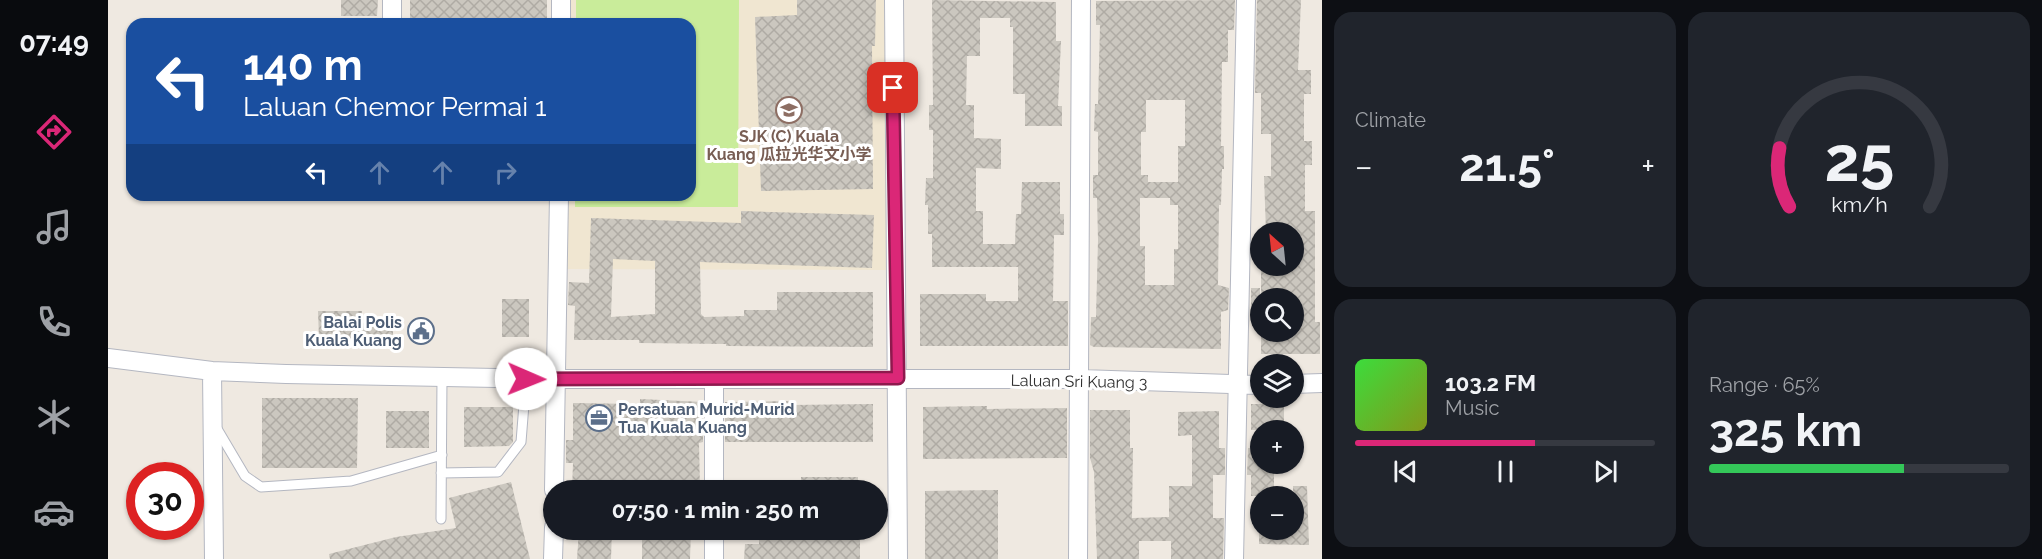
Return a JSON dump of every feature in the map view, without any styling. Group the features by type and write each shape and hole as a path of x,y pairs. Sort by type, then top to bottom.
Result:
{"street":[{"path":"392,0 392,18"},
{"path":"561,0 561,18"},
{"path":"894,0 893,176 898,378 898,559"},
{"path":"1078,559 1081,379 1081,0"},
{"path":"1234,559 1246,0"},
{"path":"554,480 559,201"},
{"name":"Laluan Sri Kuang 3","path":"108,358 212,371 442,377 714,380 1081,379 1250,385"},
{"path":"212,371 214,559"},
{"path":"714,380 714,480"},
{"path":"1304,384 1322,383"},
{"path":"553,559 554,540"},
{"path":"714,540 714,559"}],"lane":[{"path":"441,519 442,377"},
{"path":"441,473 498,472 521,442 526,379"},
{"path":"212,419 245,476 261,487 351,481 442,455"}],"shaded area":[{"name":"SJK (C) Kuala Kuang 瓜拉光华文小学","path":"566,0 890,0 887,270 559,269 561,201 696,201 696,18 566,18"}],"green space":[{"path":"576,0 739,0 738,207 575,207 575,201 696,201 696,18 576,18"}],"building":[{"path":"341,0 378,0 377,16 341,16"},
{"path":"410,0 547,0 547,18 410,18"},
{"path":"797,0 876,0 875,46 872,46 873,189 761,191 755,17 797,15"},
{"path":"932,0 1056,2 1056,41 1061,41 1058,106 1062,106 1062,126 1025,126 1025,94 1013,94 1013,27 1010,27 1010,18 980,18 980,56 967,56 966,105 974,105 974,138 1001,139 1001,169 976,168 976,211 983,211 983,244 1015,244 1016,214 1021,214 1022,182 1060,182 1060,214 1064,214 1064,235 1054,235 1053,301 1068,301 1068,346 920,346 920,294 986,294 986,301 1018,301 1018,267 932,267 932,234 928,234 928,205 925,205 926,178 933,178 933,130 929,130 929,105 933,105"},
{"path":"1235,0 1234,30 1228,30 1228,62 1222,62 1221,146 1224,146 1224,169 1222,169 1221,205 1219,205 1218,285 1229,288 1228,310 1221,312 1221,349 1094,347 1090,345 1091,317 1096,317 1098,240 1097,198 1093,198 1093,175 1098,175 1098,132 1094,131 1095,104 1098,104 1100,25 1096,25 1096,1","holes":["1146,100 1185,100 1185,146 1178,146 1178,182 1148,182 1148,175 1141,175 1141,132 1146,132","1140,198 1170,198 1170,205 1178,205 1178,249 1174,249 1174,285 1145,285 1145,246 1140,246"]},
{"path":"1257,0 1301,0 1298,70 1311,70 1311,94 1304,94 1304,141 1312,141 1312,165 1305,165 1305,211 1315,211 1315,322 1320,322 1320,354 1261,354 1261,342 1304,342 1304,288 1261,288 1261,276 1304,276 1304,222 1266,222 1264,176 1271,176 1271,134 1261,134 1261,93 1255,93"},
{"path":"741,211 874,215 872,268 700,262 701,314 704,317 744,316 744,310 777,310 777,292 873,292 873,347 726,346 726,344 639,343 639,340 574,340 575,306 568,305 569,282 589,283 591,218 741,223","holes":["613,259 655,261 655,314 611,317"]},
{"path":"502,299 529,299 529,337 502,337"},
{"path":"318,311 362,311 362,323 393,322 393,338 319,339"},
{"path":"262,398 358,398 357,468 262,468"},
{"path":"640,399 703,402 703,442 699,443 700,480 572,480 573,463 566,463 566,440 573,440 573,403 640,404"},
{"path":"790,401 790,405 873,404 873,442 725,442 725,402"},
{"path":"987,406 987,409 1067,408 1067,458 923,459 923,407"},
{"path":"464,407 513,407 513,442 509,446 464,447"},
{"path":"1251,408 1284,408 1284,420 1251,420"},
{"path":"1090,410 1130,410 1130,448 1133,448 1132,518 1169,517 1169,486 1192,486 1192,435 1178,436 1178,412 1219,411 1219,448 1225,448 1225,475 1213,475 1213,518 1224,518 1223,559 1171,559 1171,541 1139,541 1139,559 1097,559 1094,472 1090,458"},
{"path":"386,411 429,411 429,448 386,448"},
{"path":"1248,448 1250,448 1250,474 1274,474 1274,486 1251,486 1251,475 1247,475"},
{"path":"801,477 858,477 858,480 801,480"},
{"path":"511,482 530,559 330,559 329,554 396,537 456,528 449,498"},
{"path":"1304,486 1307,486 1309,545 1259,544 1259,540 1304,540"},
{"path":"998,490 998,559 925,559 925,491"},
{"path":"578,540 612,540 611,559 577,559"},
{"path":"642,540 691,540 690,559 642,559"},
{"path":"759,540 860,540 860,559 744,559 745,544 759,544"}],"place":[{"name":"SJK (C) Kuala Kuang 瓜拉光华文小学","path":"789,110"},
{"name":"Balai Polis Kuala Kuang","path":"421,331"},
{"name":"Persatuan Murid-Murid Tua Kuala Kuang","path":"599,418"}],"route":[{"path":"526,379 898,378 893,88"}]}
